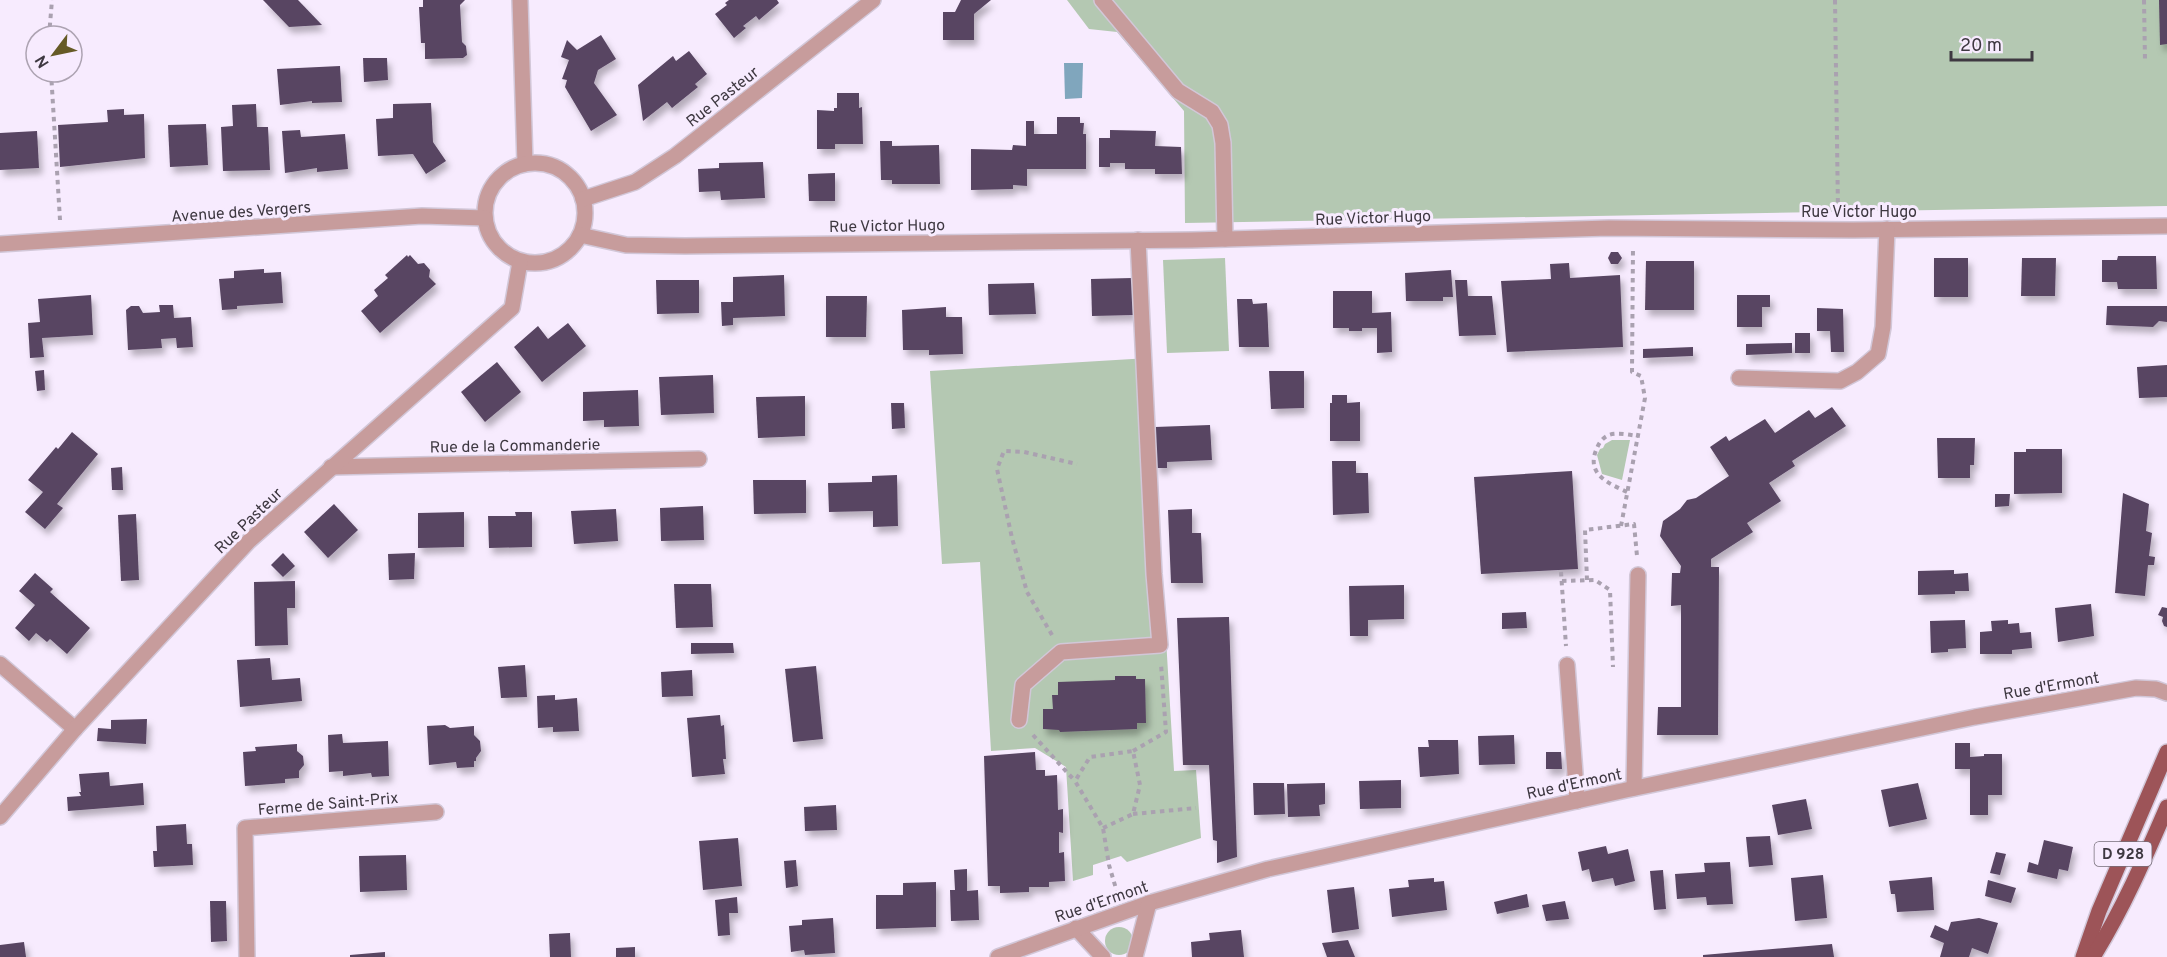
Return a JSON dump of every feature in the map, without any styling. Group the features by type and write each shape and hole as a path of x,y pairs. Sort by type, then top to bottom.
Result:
{"main road":[{"name":"D 928","path":"2083,957 2107,890 2167,752"},
{"name":"D 928","path":"2093,957 2130,890 2167,807"}],"street":[{"path":"520,0 525,164"},
{"name":"Rue Pasteur","path":"583,199 635,182 675,156 873,0"},
{"path":"1102,0 1178,91 1212,112 1220,125 1223,143 1225,239"},
{"path":"540,163 567,174 583,199 585,217 580,235 572,247 549,262 534,264 520,262 507,255 496,245 488,232 484,218 485,203 490,189 511,169 525,164 540,163"},
{"name":"Avenue des Vergers","path":"0,244 62,242 422,216 484,218"},
{"name":"Rue Victor Hugo","path":"580,235 626,245 685,246 1225,239 1633,228 1838,230 2167,226"},
{"path":"1739,378 1840,381 1857,372 1878,354 1883,327 1887,229"},
{"path":"1020,720 1023,685 1061,652 1160,645 1154,574 1138,240"},
{"name":"Rue Pasteur","path":"0,817 75,729 249,541 512,308 520,262"},
{"name":"Rue de la Commanderie","path":"331,467 699,459"},
{"path":"1634,788 1638,574"},
{"path":"0,664 75,729"},
{"path":"1567,665 1577,801"},
{"name":"Rue d'Ermont","path":"998,957 1149,903 1268,869 1634,788 1975,717 2147,688 2167,693"},
{"name":"Ferme de Saint-Prix","path":"247,957 245,828 436,812"},
{"path":"1136,957 1149,903"},
{"path":"1076,928 1103,957"}],"path":[{"path":"50,24 52,0"},
{"path":"1835,0 1838,230"},
{"path":"2144,0 2145,60"},
{"path":"52,84 62,242"},
{"path":"1621,526 1645,398 1641,376 1632,372 1633,228"},
{"path":"1627,492 1604,481 1596,471 1593,456 1600,441 1610,434 1638,436"},
{"path":"1061,652 1028,592 1012,538 997,469 1004,451 1024,452 1077,464"},
{"path":"1587,580 1584,530 1634,524 1638,574"},
{"path":"1561,573 1567,665"},
{"path":"1562,581 1595,580 1610,590 1613,671"},
{"path":"1075,781 1090,757 1133,751 1166,732 1160,645"},
{"path":"1020,720 1075,781 1103,828 1109,865 1124,913"},
{"path":"1133,751 1140,785 1133,814"},
{"path":"1103,828 1133,814 1196,808"}],"green space":[{"path":"1067,0 2167,0 2167,206 1185,223 1184,111 1117,32 1089,29"},
{"path":"1225,258 1229,351 1167,353 1163,260"},
{"path":"1149,358 1174,771 1196,770 1201,838 1127,862 1121,856 1093,865 1093,875 1073,881 1066,767 1035,748 991,751 980,562 942,564 930,371"},
{"path":"1612,440 1630,440 1622,480 1602,474 1597,455 1605,444"},
{"path":"1119,927 1129,931 1133,941 1129,951 1119,955 1109,951 1105,941 1109,931"}],"water":[{"path":"1064,63 1083,63 1082,98 1065,99"}],"building":[{"path":"263,0 298,0 322,25 289,27"},
{"path":"423,0 465,0 460,5 462,42 466,46 467,55 463,58 425,59 425,43 421,43 419,7 423,7"},
{"path":"729,0 777,0 779,3 759,20 756,16 743,26 746,28 734,38 715,14 727,5 725,3"},
{"path":"961,0 991,0 974,14 974,40 943,40 943,12 955,12"},
{"path":"2159,0 2167,0 2167,44 2160,45"},
{"path":"601,35 616,59 598,70 594,83 617,115 591,131 565,87 567,80 562,79 569,60 561,57 567,40 577,50"},
{"path":"689,51 707,74 695,84 698,87 672,108 667,102 643,121 638,85 673,56 676,61"},
{"path":"363,58 387,58 388,80 364,82"},
{"path":"340,66 342,102 312,103 312,101 280,105 277,69"},
{"path":"837,93 859,93 859,108 862,107 863,144 835,144 835,149 817,149 817,110 834,111 834,108 837,108"},
{"path":"431,103 433,142 446,161 426,174 413,154 378,156 376,119 393,118 393,104"},
{"path":"256,104 257,127 268,127 270,170 223,171 221,127 233,126 232,105"},
{"path":"124,109 124,115 144,114 145,158 60,167 58,125 108,122 107,110"},
{"path":"1057,117 1080,117 1080,123 1084,123 1086,169 1027,169 1027,186 1013,185 1013,189 971,190 971,149 1012,150 1013,145 1026,146 1026,121 1034,121 1034,134 1057,134"},
{"path":"206,124 208,165 170,167 168,125"},
{"path":"300,130 301,137 345,134 348,169 317,172 317,168 285,173 282,131"},
{"path":"1110,130 1156,131 1155,146 1181,147 1182,174 1155,174 1155,169 1125,169 1125,163 1110,163 1110,167 1099,167 1099,138 1110,138"},
{"path":"37,131 39,168 0,170 0,133"},
{"path":"880,141 892,141 892,146 939,145 940,184 892,184 892,180 881,180"},
{"path":"763,162 765,198 721,200 720,191 699,192 698,169 719,168 719,163"},
{"path":"835,173 835,201 809,201 808,174"},
{"path":"1611,252 1618,252 1622,258 1618,264 1611,264 1608,258"},
{"path":"407,255 408,257 410,255 418,264 424,263 430,270 429,277 436,284 380,333 361,311 378,296 374,290 388,278 385,275"},
{"path":"2118,256 2156,256 2157,289 2118,289 2117,282 2102,282 2102,260 2117,260"},
{"path":"1934,258 1968,258 1968,297 1934,297"},
{"path":"2022,258 2056,258 2055,296 2021,296"},
{"path":"1646,261 1694,261 1694,310 1645,310"},
{"path":"1569,263 1570,278 1620,275 1623,347 1507,352 1501,281 1551,279 1550,264"},
{"path":"264,269 264,273 281,272 283,303 237,306 237,309 222,310 219,279 234,278 234,271"},
{"path":"1451,270 1453,297 1443,297 1443,301 1406,301 1405,273"},
{"path":"784,275 785,316 733,318 733,325 722,326 721,302 733,302 733,277"},
{"path":"1132,278 1133,315 1092,316 1091,279"},
{"path":"656,280 699,280 699,313 657,314"},
{"path":"1455,280 1467,280 1468,296 1492,296 1496,335 1459,336"},
{"path":"1034,283 1036,314 989,315 988,284"},
{"path":"1333,291 1372,291 1372,313 1391,312 1392,352 1377,353 1377,328 1349,331 1349,328 1333,328"},
{"path":"91,295 93,335 42,338 44,357 30,358 28,323 40,322 38,299"},
{"path":"1737,295 1770,295 1770,307 1762,307 1762,327 1737,327"},
{"path":"826,296 867,296 866,337 826,337"},
{"path":"1237,299 1252,299 1253,304 1267,303 1269,347 1239,347"},
{"path":"159,305 173,305 174,318 191,317 193,347 177,348 176,338 161,339 162,348 128,350 126,310 131,306 139,306 143,313 160,312"},
{"path":"2107,306 2167,306 2167,322 2159,321 2153,327 2106,325"},
{"path":"946,307 946,317 962,317 963,354 929,355 929,350 903,350 902,310"},
{"path":"1817,308 1843,309 1844,352 1831,352 1830,331 1817,331"},
{"path":"568,323 586,346 542,382 514,347 538,326 548,339"},
{"path":"1795,333 1810,333 1810,353 1795,353"},
{"path":"1792,343 1792,353 1746,355 1746,344"},
{"path":"1693,347 1693,356 1643,358 1643,349"},
{"path":"497,362 521,392 485,422 461,392"},
{"path":"2167,365 2167,397 2139,398 2137,367"},
{"path":"44,370 45,390 37,391 35,371"},
{"path":"1269,371 1304,371 1304,408 1271,409"},
{"path":"713,375 714,413 661,415 659,377"},
{"path":"638,390 639,426 604,427 604,420 583,421 583,392"},
{"path":"1332,395 1347,395 1347,403 1360,402 1360,441 1330,441"},
{"path":"805,396 805,436 758,438 756,397"},
{"path":"891,403 904,403 905,428 892,429"},
{"path":"1832,407 1846,426 1792,461 1795,466 1769,483 1781,501 1747,523 1753,532 1711,559 1711,567 1719,567 1718,735 1657,735 1658,707 1681,707 1681,605 1671,606 1672,573 1680,573 1681,566 1660,536 1663,521 1680,509 1687,500 1696,498 1729,476 1710,447 1726,436 1729,441 1765,419 1775,433 1809,410 1815,418"},
{"path":"1210,425 1212,460 1167,462 1167,468 1156,468 1155,427"},
{"path":"72,432 98,454 57,504 63,508 45,529 25,512 43,492 28,480"},
{"path":"1937,438 1975,438 1974,465 1970,465 1970,478 1938,478"},
{"path":"2026,449 2062,449 2062,493 2014,494 2014,452 2026,452"},
{"path":"1332,461 1356,461 1356,473 1368,473 1369,513 1333,515"},
{"path":"122,467 123,490 112,490 111,468"},
{"path":"1572,471 1578,569 1481,574 1474,477"},
{"path":"897,475 898,526 873,527 873,511 829,512 828,483 872,482 872,476"},
{"path":"753,480 806,480 806,513 754,514"},
{"path":"2123,493 2149,504 2146,531 2152,533 2149,556 2155,557 2154,565 2148,565 2145,596 2115,593"},
{"path":"1995,494 2010,494 2009,506 1995,507"},
{"path":"334,504 358,530 328,558 304,532"},
{"path":"703,506 704,540 661,541 660,508"},
{"path":"616,509 618,541 574,544 571,511"},
{"path":"1192,509 1192,533 1201,533 1203,583 1171,583 1168,510"},
{"path":"464,512 464,547 418,548 418,513"},
{"path":"515,512 532,512 532,547 489,548 488,516 516,516"},
{"path":"136,514 139,580 121,581 118,515"},
{"path":"283,553 295,566 283,577 271,565"},
{"path":"415,553 414,579 389,580 388,554"},
{"path":"1954,570 1954,574 1968,573 1969,591 1955,591 1955,594 1918,595 1918,571"},
{"path":"35,573 53,589 50,592 90,628 67,654 50,639 47,642 36,633 29,641 15,628 35,605 19,591"},
{"path":"295,581 295,608 287,608 288,645 255,646 254,582"},
{"path":"674,584 711,584 713,627 676,628"},
{"path":"1404,585 1404,619 1368,620 1368,636 1350,636 1349,586"},
{"path":"2091,604 2094,636 2058,642 2055,608"},
{"path":"2162,607 2167,608 2167,627 2162,621 2163,617 2158,615"},
{"path":"1526,612 1527,628 1502,629 1502,613"},
{"path":"1229,617 1237,857 1217,863 1217,841 1213,840 1209,765 1183,765 1177,618"},
{"path":"1965,620 1966,648 1931,653 1930,621"},
{"path":"2008,620 2008,624 2019,623 2020,633 2031,632 2032,648 2012,650 2012,654 1980,654 1980,632 1992,631 1991,621"},
{"path":"691,643 733,643 734,653 691,654"},
{"path":"270,658 272,680 300,678 302,701 240,707 237,660"},
{"path":"525,665 527,697 501,698 498,667"},
{"path":"816,666 823,739 793,742 785,669"},
{"path":"692,670 693,696 662,697 661,672"},
{"path":"1115,676 1136,676 1136,679 1145,679 1146,723 1137,723 1137,729 1060,732 1043,729 1043,709 1053,709 1052,695 1058,695 1058,682 1115,680"},
{"path":"555,695 555,700 577,698 579,731 553,732 553,727 538,728 537,696"},
{"path":"720,715 721,726 724,725 725,774 692,777 687,718"},
{"path":"147,719 146,744 97,741 98,728 111,729 111,720"},
{"path":"445,725 450,728 474,726 474,735 480,741 481,751 474,761 474,767 457,768 456,762 429,765 427,726"},
{"path":"342,734 343,743 388,741 389,776 372,777 371,773 343,776 343,771 329,772 328,735"},
{"path":"1514,735 1515,764 1479,765 1478,736"},
{"path":"1428,740 1458,740 1459,774 1420,777 1418,747 1429,747"},
{"path":"1955,743 1970,743 1970,757 2002,754 2002,795 1988,795 1988,815 1970,815 1970,769 1955,769"},
{"path":"297,744 297,751 303,756 304,765 299,771 299,778 285,779 285,783 245,786 243,752 256,751 255,747"},
{"path":"1035,752 1036,770 1045,770 1045,776 1057,775 1058,810 1063,809 1063,833 1059,832 1059,853 1064,852 1065,881 1049,882 1049,887 1029,887 1029,892 1000,893 1000,886 988,886 984,756"},
{"path":"1546,752 1561,752 1562,769 1546,769"},
{"path":"109,772 110,786 143,783 144,805 68,811 67,797 81,796 79,774"},
{"path":"1401,780 1401,808 1360,809 1359,781"},
{"path":"1253,783 1284,783 1285,814 1254,815"},
{"path":"1325,783 1325,804 1319,805 1320,816 1288,817 1287,784"},
{"path":"1918,783 1927,819 1889,827 1881,790"},
{"path":"1806,799 1812,829 1778,835 1772,805"},
{"path":"836,805 837,830 805,831 804,807"},
{"path":"186,824 187,844 192,844 193,865 154,867 153,851 157,851 156,826"},
{"path":"1770,836 1773,865 1749,867 1746,837"},
{"path":"738,838 742,886 703,890 699,841"},
{"path":"2044,840 2073,847 2068,871 2059,869 2057,879 2027,872 2029,862 2038,865"},
{"path":"1606,846 1608,854 1628,849 1635,881 1615,886 1613,878 1592,882 1589,869 1582,871 1578,852"},
{"path":"1996,852 2006,854 2000,875 1990,873"},
{"path":"406,855 407,890 360,892 359,856"},
{"path":"796,860 798,886 786,888 784,861"},
{"path":"1730,862 1733,904 1707,905 1706,897 1677,899 1675,874 1705,872 1704,863"},
{"path":"967,869 967,891 978,890 979,920 951,921 950,890 955,890 954,870"},
{"path":"1663,870 1666,909 1654,910 1650,871"},
{"path":"1823,875 1827,918 1795,921 1791,878"},
{"path":"1932,877 1934,910 1897,912 1895,894 1891,894 1889,881"},
{"path":"1434,878 1434,882 1444,881 1447,910 1392,917 1389,889 1409,887 1408,880"},
{"path":"1988,880 2016,888 2011,903 1985,896"},
{"path":"936,882 936,927 876,929 876,895 903,895 903,883"},
{"path":"1354,887 1359,929 1332,933 1327,890"},
{"path":"1527,894 1529,907 1497,914 1494,902"},
{"path":"737,897 738,913 729,913 730,935 718,936 715,900"},
{"path":"210,901 226,901 227,941 211,942"},
{"path":"1565,901 1569,919 1546,921 1542,905"},
{"path":"833,918 835,953 805,955 804,950 791,952 789,926 802,925 802,920"},
{"path":"1979,918 1998,923 1988,954 1972,948 1969,957 1940,957 1944,943 1930,937 1935,925 1948,931 1951,922"},
{"path":"1241,930 1244,957 1192,957 1191,942 1210,940 1209,933"},
{"path":"570,933 571,957 550,957 549,934"},
{"path":"1348,940 1355,957 1327,957 1322,943"},
{"path":"24,942 26,957 0,957 0,945"},
{"path":"1832,944 1834,957 1703,957 1703,955"},
{"path":"635,947 635,957 616,957 616,948"},
{"path":"385,952 385,957 350,957 350,955"}]}
